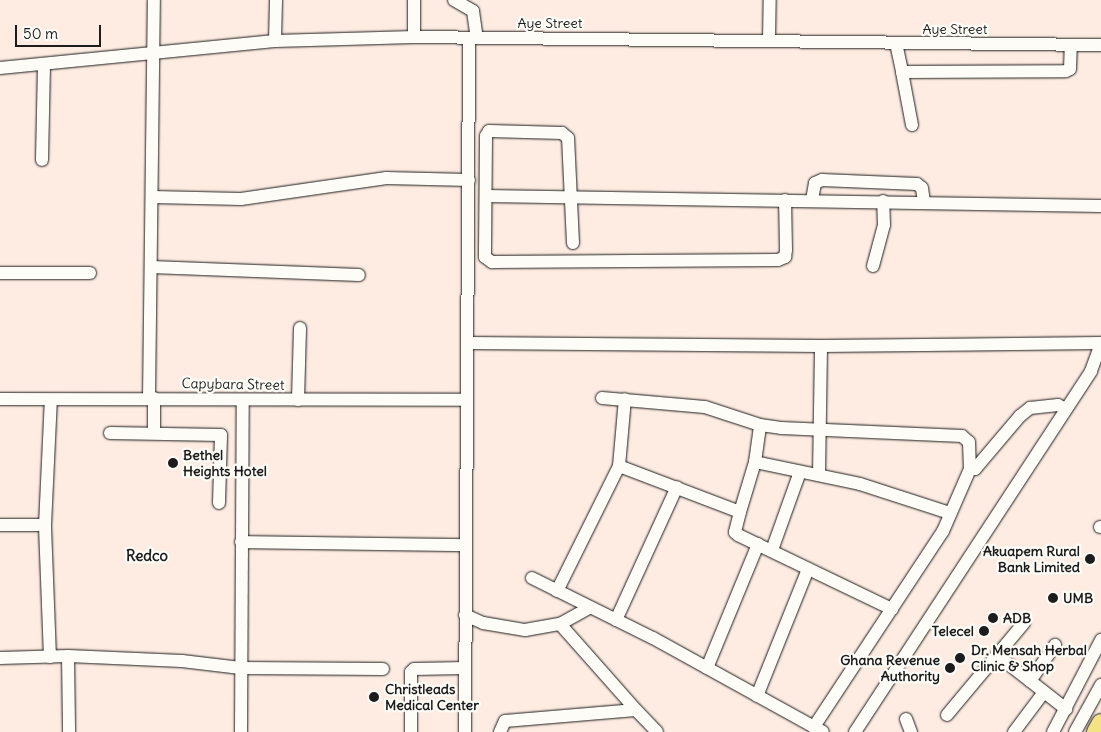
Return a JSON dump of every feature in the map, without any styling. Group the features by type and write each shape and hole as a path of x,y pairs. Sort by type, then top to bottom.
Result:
{"highway":[{"path":"1096,732 1101,723"}],"street":[{"path":"154,0 151,267 154,433"},
{"path":"275,41 276,0"},
{"path":"414,0 414,37"},
{"path":"454,0 472,11 473,38 469,180 469,343 465,400 465,732"},
{"path":"770,0 770,39"},
{"name":"Aye Street","path":"0,68 275,41 414,37 770,39 896,43 1101,45"},
{"path":"896,43 912,125"},
{"path":"902,72 1066,71 1070,70 1071,45"},
{"path":"42,160 44,65"},
{"path":"573,243 568,138 562,133 489,131 486,136 485,258 492,262 778,260 785,257 786,250 784,200"},
{"path":"152,197 240,199 386,178 469,180"},
{"path":"812,200 815,183 822,180 916,184 922,188 924,202"},
{"path":"873,266 884,225 878,182"},
{"path":"486,196 1101,206"},
{"path":"151,267 359,275"},
{"path":"0,273 90,273"},
{"path":"298,400 300,328"},
{"path":"469,343 821,346 1101,343 1096,375 1066,409 855,732"},
{"path":"819,475 821,346"},
{"path":"532,578 707,668 814,729 943,531 970,469 969,442 962,436 819,430 760,425 705,406 602,398"},
{"name":"Capybara Street","path":"0,399 465,400"},
{"path":"556,591 619,466 625,399"},
{"path":"50,657 45,525 51,400"},
{"path":"242,732 241,542 243,400"},
{"path":"970,469 975,469 1020,416 1030,408 1058,405 1066,409"},
{"path":"760,425 756,462 735,532 892,609"},
{"path":"110,432 221,435 220,503"},
{"path":"756,462 860,484 950,513"},
{"path":"619,466 740,512"},
{"path":"772,550 800,472"},
{"path":"616,620 677,487"},
{"path":"0,525 45,525"},
{"path":"241,542 465,545"},
{"path":"707,668 758,544"},
{"path":"757,696 808,569"},
{"path":"465,615 483,623 525,630 560,624 589,608"},
{"path":"947,715 1024,623"},
{"path":"560,624 657,732"},
{"path":"1053,732 1101,640"},
{"path":"1030,681 1055,645"},
{"path":"998,655 1066,709"},
{"path":"68,656 69,732"},
{"path":"0,658 68,656 182,661 241,668 383,669"},
{"path":"411,732 411,672 414,669 465,668"},
{"path":"1075,732 1101,685"},
{"path":"1014,732 1044,692"},
{"path":"500,732 505,721 636,710"},
{"path":"906,719 911,732"}],"place":[{"name":"Bethel Heights Hotel","path":"173,463"},
{"name":"Akuapem Rural Bank Limited","path":"1090,559"},
{"name":"UMB","path":"1053,598"},
{"name":"ADB","path":"993,618"},
{"name":"Telecel","path":"984,631"},
{"name":"Dr. Mensah Herbal Clinic & Shop","path":"960,658"},
{"name":"Ghana Revenue Authority","path":"950,668"},
{"name":"Christleads Medical Center","path":"374,697"}],"district":[{"name":"Redco","path":"147,556"}]}
